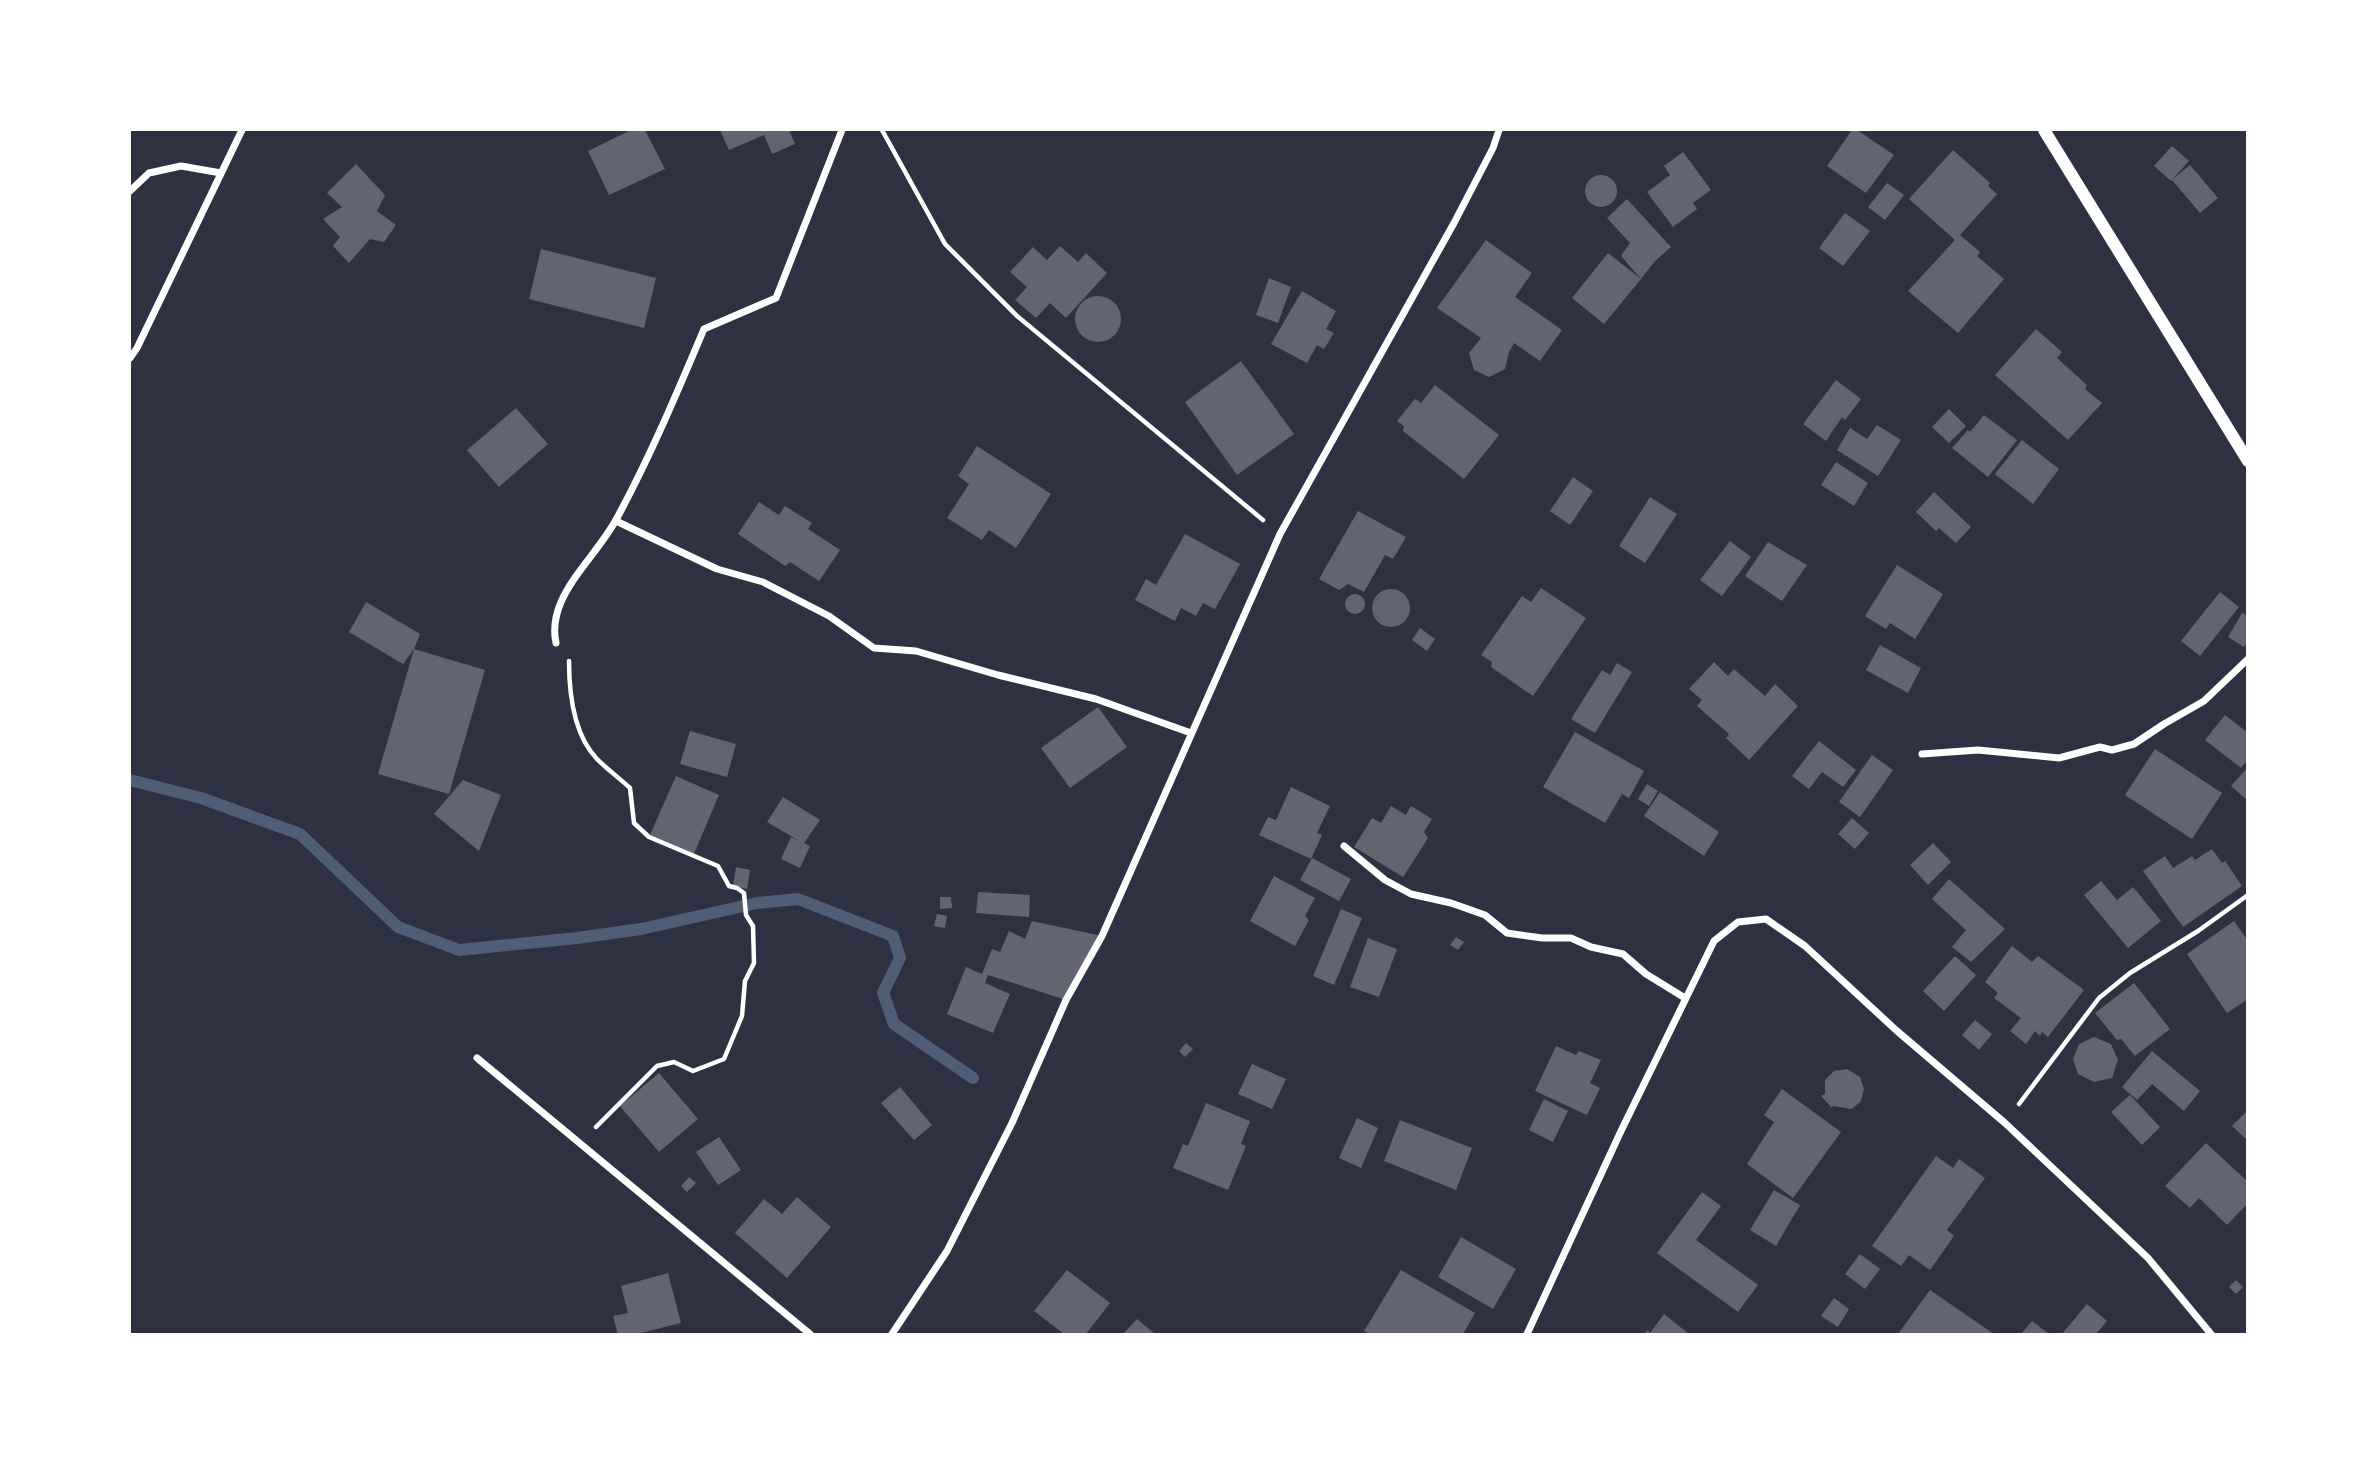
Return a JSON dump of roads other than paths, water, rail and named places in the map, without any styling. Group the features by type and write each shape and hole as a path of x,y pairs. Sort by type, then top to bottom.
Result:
{"street":[{"path":"130,358 242,130"},
{"path":"556,643 553,630 561,603 583,565 616,521 668,413 704,329 776,298 842,130"},
{"path":"892,1335 947,1251 1012,1122 1066,1000 1102,936 1280,534 1454,223 1493,148 1499,130"},
{"path":"2044,130 2248,461"},
{"path":"130,191 149,173 181,166 221,173"},
{"path":"616,521 717,569 763,582 828,615 874,648 916,651 1096,699 1191,733"},
{"path":"1922,754 1978,750 2059,758 2101,747 2112,750 2134,744 2204,701 2248,659"},
{"path":"1344,846 1385,880 1411,894 1451,903 1485,915 1507,933 1542,938 1571,938 1591,947 1623,954 1646,974 1685,998"},
{"path":"1527,1335 1714,941 1738,922 1766,919 1805,946 1897,1031 2005,1123 2148,1258 2211,1335"},
{"path":"477,1058 810,1335"}],"waterway":[{"path":"130,780 201,798 300,834 398,927 459,950 641,929 757,903 798,899 893,936 900,958 883,993 894,1024 973,1078"}]}
